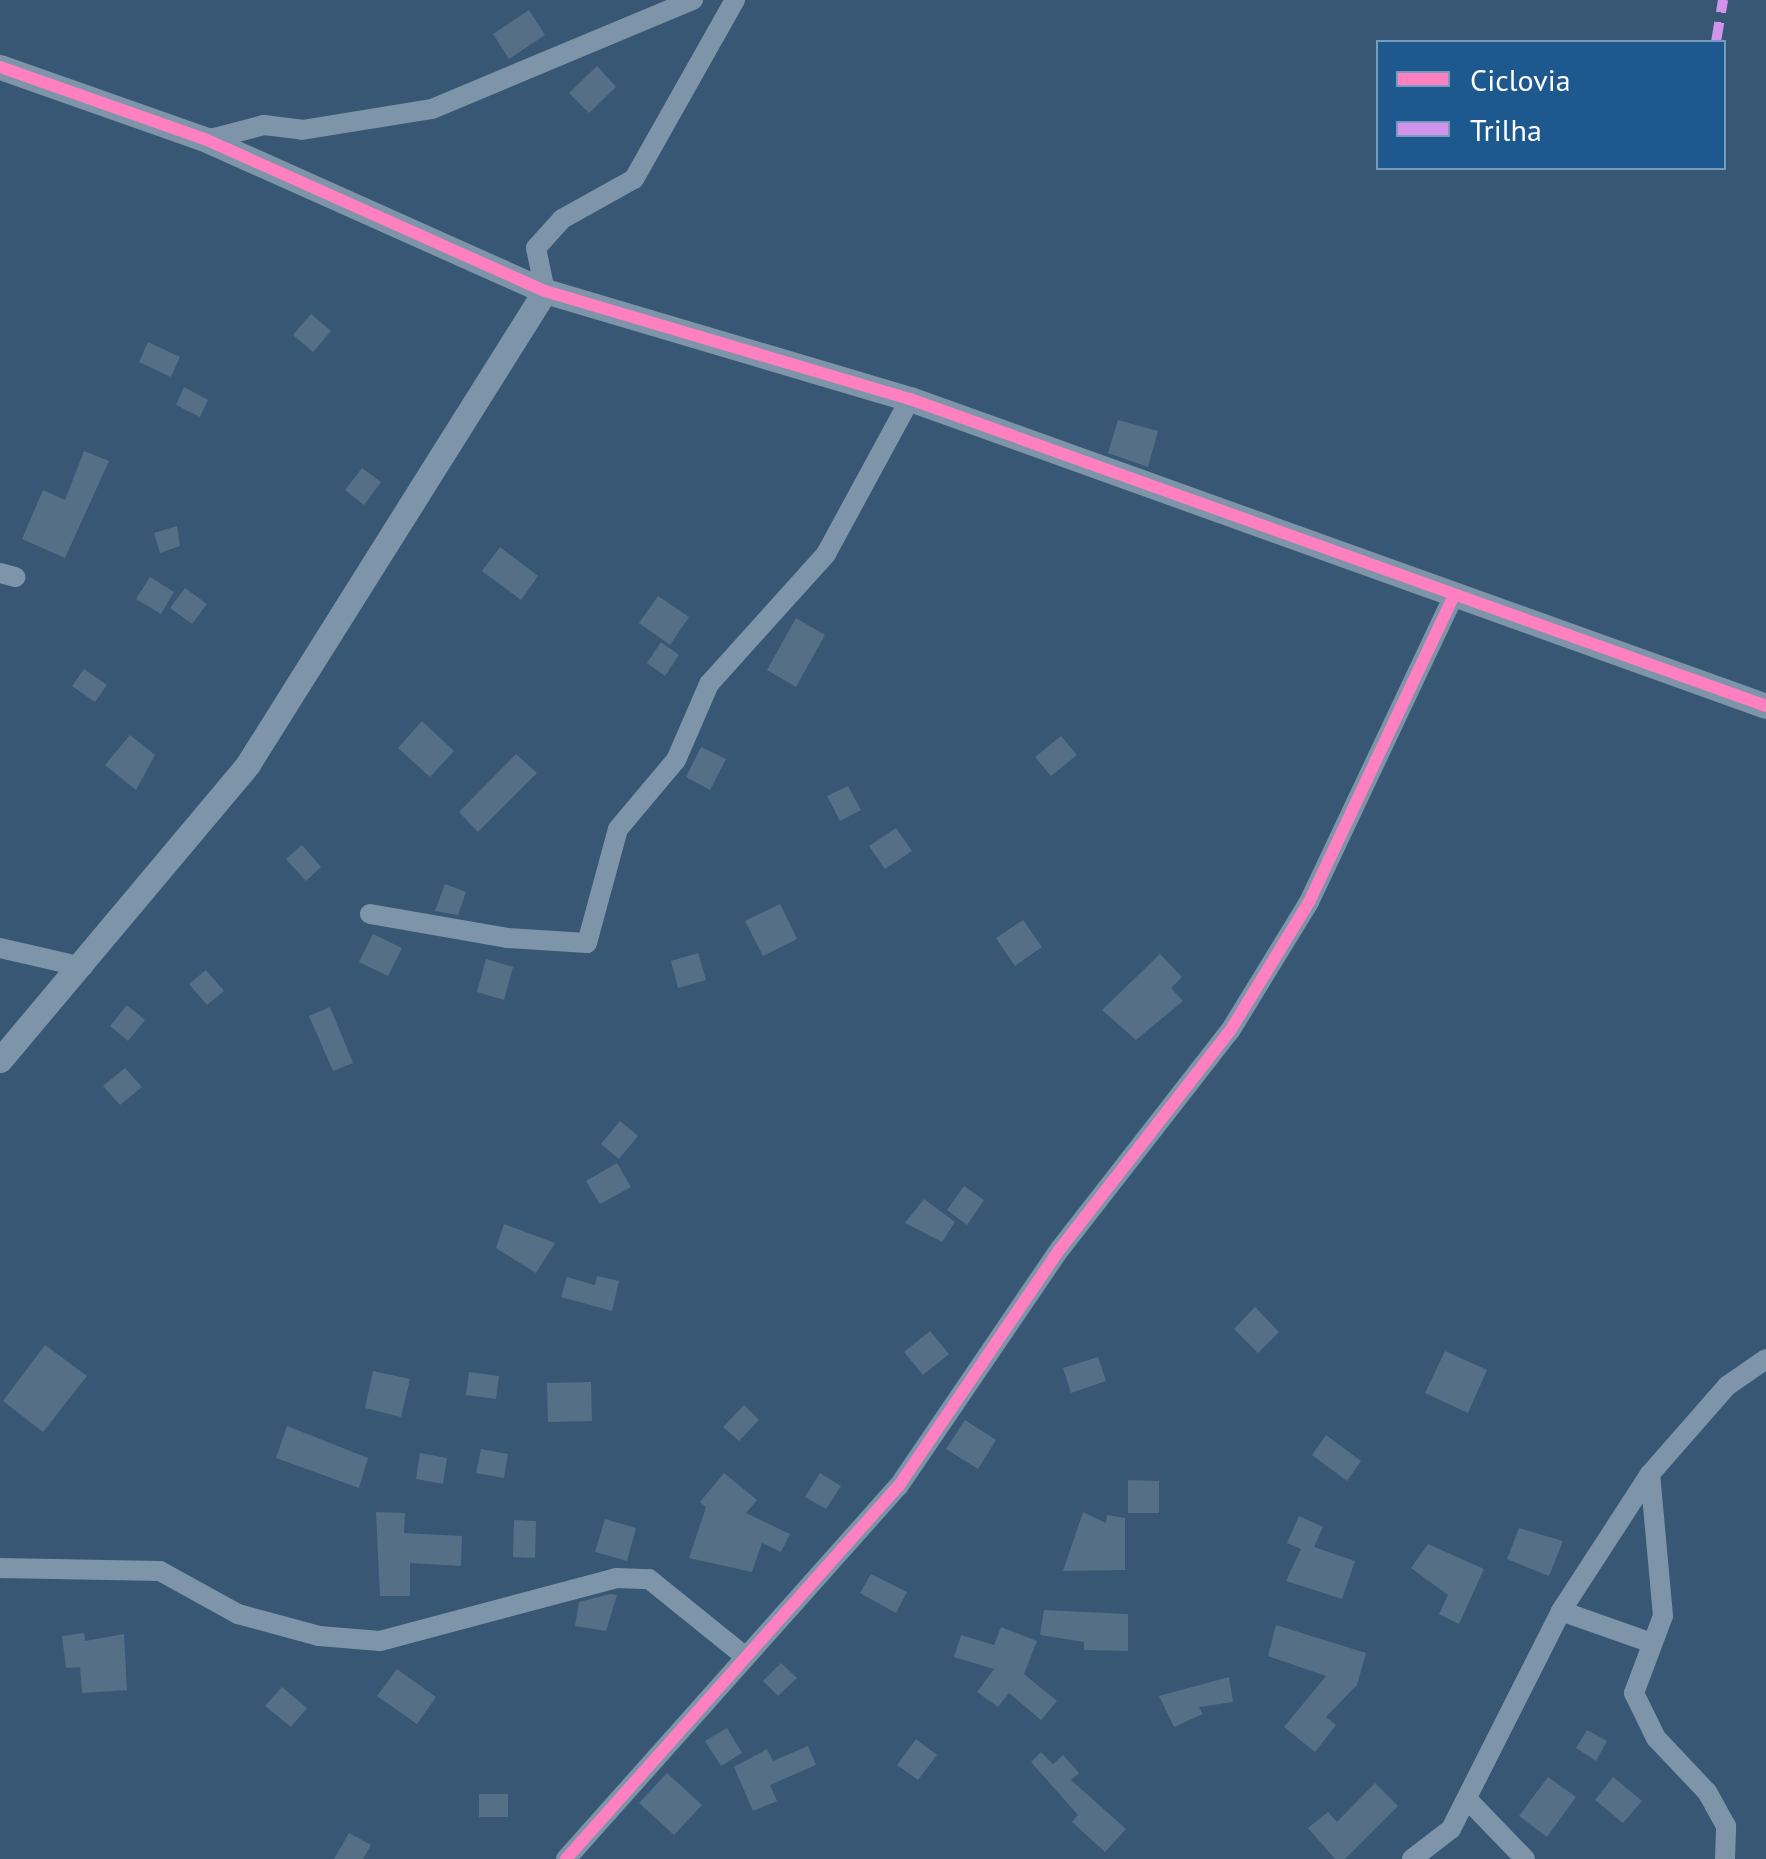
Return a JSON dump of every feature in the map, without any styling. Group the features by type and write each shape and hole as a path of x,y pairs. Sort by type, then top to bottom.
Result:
{"street":[{"path":"207,140 264,124 302,130 376,112 432,109 507,84 637,18 693,0"},
{"path":"0,1060 83,967 248,764 545,291 536,248 562,219 634,179 735,0"},
{"path":"0,67 207,140 545,291 910,400 1766,706"},
{"path":"370,914 587,943 618,829 676,760 709,684 826,554 910,400"},
{"path":"566,1859 742,1654 898,1487 1060,1249 1230,1032 1309,902 1453,597"},
{"path":"0,948 83,967"},
{"path":"1412,1859 1452,1829 1561,1611 1650,1474 1726,1386 1766,1359"},
{"path":"1650,1474 1664,1616 1634,1693 1656,1738 1708,1792 1726,1826 1725,1859"},
{"path":"0,1568 160,1571 238,1614 319,1636 380,1642 616,1578 649,1579 742,1654"},
{"path":"1561,1611 1652,1643"},
{"path":"1468,1800 1525,1859"}],"building":[{"path":"529,10 545,35 509,59 493,34"},
{"path":"597,66 616,87 589,113 569,93"},
{"path":"311,314 331,331 313,352 293,335"},
{"path":"148,342 180,357 171,377 139,362"},
{"path":"184,387 208,400 200,417 176,405"},
{"path":"1118,420 1158,431 1148,467 1108,453"},
{"path":"84,451 109,461 65,558 22,539 43,490 65,500"},
{"path":"362,468 381,482 364,505 345,490"},
{"path":"177,526 180,546 160,553 154,533"},
{"path":"500,547 538,576 521,600 482,571"},
{"path":"150,577 174,592 161,614 136,599"},
{"path":"185,588 207,604 192,624 170,608"},
{"path":"658,596 689,617 670,645 639,623"},
{"path":"796,618 825,635 796,687 767,670"},
{"path":"661,642 679,655 665,676 647,663"},
{"path":"84,669 107,685 95,702 72,686"},
{"path":"422,721 454,751 430,777 398,748"},
{"path":"130,735 155,755 136,790 105,765"},
{"path":"1061,736 1077,755 1051,776 1035,757"},
{"path":"701,747 726,759 710,790 686,777"},
{"path":"516,754 537,773 478,832 459,812"},
{"path":"848,786 861,810 840,821 827,796"},
{"path":"896,828 912,851 885,869 869,846"},
{"path":"302,845 321,867 306,881 286,859"},
{"path":"445,884 466,892 458,915 435,911"},
{"path":"780,904 797,939 763,956 745,921"},
{"path":"1023,920 1042,947 1015,966 996,938"},
{"path":"373,934 402,948 388,976 359,962"},
{"path":"698,953 706,980 678,988 671,961"},
{"path":"1160,954 1182,977 1171,988 1183,1001 1136,1040 1102,1010"},
{"path":"486,959 513,967 504,1000 477,992"},
{"path":"206,970 224,991 207,1005 189,984"},
{"path":"127,1005 145,1020 128,1041 110,1026"},
{"path":"330,1007 353,1063 333,1071 309,1016"},
{"path":"125,1068 142,1087 120,1105 103,1086"},
{"path":"620,1121 638,1136 619,1159 601,1144"},
{"path":"617,1163 631,1187 600,1204 586,1181"},
{"path":"964,1186 984,1200 967,1225 947,1210"},
{"path":"924,1199 955,1222 942,1242 905,1223"},
{"path":"504,1224 555,1243 536,1273 496,1248"},
{"path":"597,1276 619,1281 612,1311 561,1297 567,1277 595,1285"},
{"path":"1255,1307 1279,1332 1258,1353 1234,1329"},
{"path":"930,1331 949,1354 923,1375 904,1352"},
{"path":"45,1345 87,1376 43,1432 3,1401"},
{"path":"1445,1351 1487,1370 1468,1413 1425,1393"},
{"path":"1098,1357 1106,1381 1071,1393 1063,1368"},
{"path":"373,1371 410,1379 401,1417 365,1408"},
{"path":"469,1372 499,1376 496,1399 466,1395"},
{"path":"591,1382 592,1421 548,1422 547,1383"},
{"path":"744,1405 759,1420 739,1441 723,1427"},
{"path":"965,1420 996,1440 978,1469 946,1449"},
{"path":"287,1426 368,1458 359,1488 276,1458"},
{"path":"1326,1435 1361,1461 1347,1481 1312,1455"},
{"path":"481,1449 508,1454 504,1478 476,1473"},
{"path":"420,1453 447,1458 443,1484 416,1479"},
{"path":"724,1473 757,1500 746,1513 790,1534 781,1552 762,1543 752,1572 689,1558 706,1507 700,1502"},
{"path":"820,1473 841,1486 826,1509 805,1497"},
{"path":"1128,1480 1159,1481 1159,1513 1128,1513"},
{"path":"376,1512 405,1513 404,1533 462,1536 461,1566 410,1563 410,1596 380,1596"},
{"path":"1083,1512 1106,1523 1107,1515 1125,1518 1125,1570 1063,1571"},
{"path":"1299,1516 1323,1527 1314,1547 1355,1561 1342,1599 1286,1581 1301,1549 1287,1543"},
{"path":"605,1519 636,1528 627,1561 595,1552"},
{"path":"514,1520 536,1521 535,1558 513,1557"},
{"path":"1519,1528 1563,1541 1549,1576 1507,1559"},
{"path":"1428,1544 1484,1569 1459,1624 1439,1614 1448,1595 1411,1568"},
{"path":"871,1574 907,1592 896,1613 860,1593"},
{"path":"617,1595 606,1631 575,1626 579,1602"},
{"path":"1044,1610 1128,1614 1128,1651 1084,1650 1084,1642 1040,1635"},
{"path":"1276,1625 1366,1653 1357,1685 1326,1717 1336,1725 1315,1752 1284,1727 1326,1676 1268,1656"},
{"path":"1001,1627 1037,1641 1024,1674 1057,1701 1041,1720 1009,1693 998,1707 977,1692 994,1669 954,1657 961,1635 994,1645"},
{"path":"84,1633 85,1641 124,1634 127,1690 82,1693 80,1667 66,1668 62,1636"},
{"path":"781,1663 797,1678 778,1696 763,1681"},
{"path":"397,1669 436,1697 417,1724 377,1696"},
{"path":"1229,1677 1233,1702 1199,1707 1203,1714 1174,1727 1159,1696"},
{"path":"282,1687 307,1708 291,1727 265,1706"},
{"path":"727,1728 742,1753 721,1766 705,1741"},
{"path":"1587,1730 1607,1741 1596,1761 1576,1748"},
{"path":"916,1739 937,1755 918,1780 897,1765"},
{"path":"808,1746 816,1765 770,1785 777,1801 753,1811 734,1767 767,1749 773,1761"},
{"path":"1041,1752 1053,1764 1063,1755 1079,1773 1071,1780 1126,1829 1105,1852 1072,1822 1078,1815 1031,1762"},
{"path":"667,1773 702,1805 674,1835 639,1803"},
{"path":"1548,1777 1576,1797 1547,1837 1519,1816"},
{"path":"1613,1777 1642,1801 1623,1823 1595,1800"},
{"path":"1375,1783 1398,1806 1345,1859 1335,1859 1308,1828 1328,1812 1337,1822"},
{"path":"479,1794 508,1794 508,1817 479,1817"},
{"path":"349,1833 371,1845 363,1859 334,1859"}],"marked path":[{"path":"1716,40 1723,0"}],"cycle path":[{"path":"0,67 207,140 545,291 910,399 1766,706"},
{"path":"566,1859 898,1487 1060,1249 1230,1031 1309,902 1453,597"}]}
